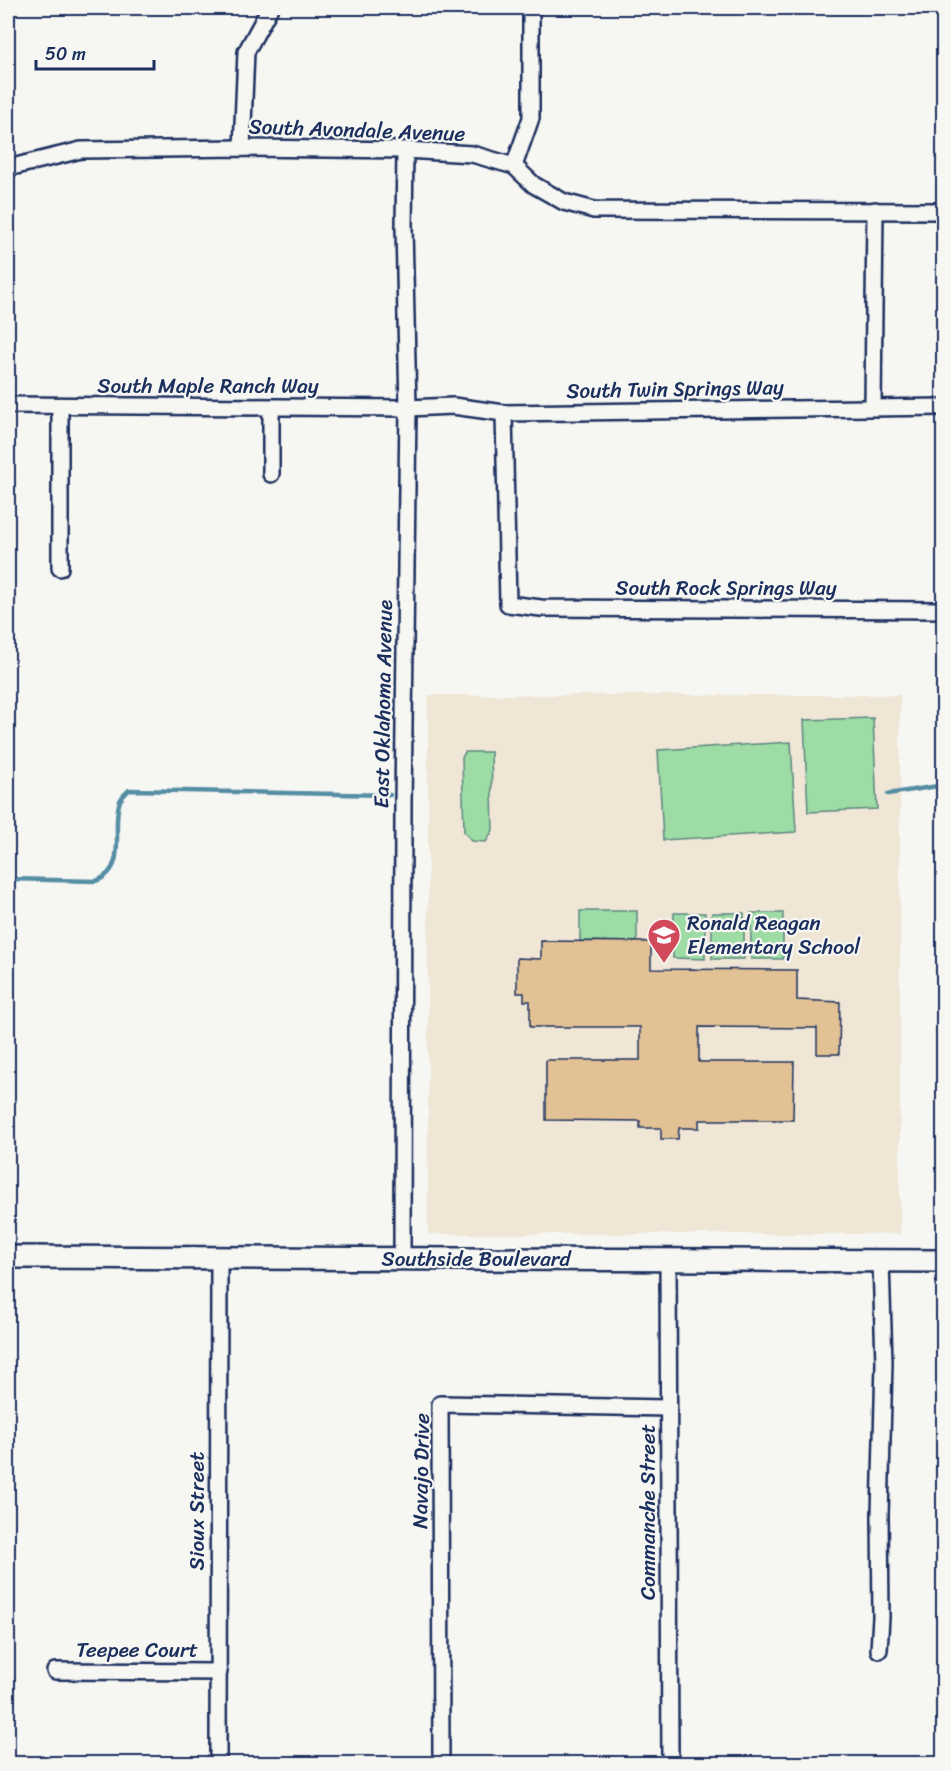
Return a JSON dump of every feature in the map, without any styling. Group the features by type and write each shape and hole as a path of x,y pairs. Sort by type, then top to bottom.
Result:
{"main road":[{"name":"Southside Boulevard","path":"8,1257 944,1261"}],"street":[{"path":"242,148 246,52 270,8"},
{"path":"514,166 531,118 531,8"},
{"name":"South Avondale Avenue","path":"8,168 81,150 242,148 405,150 472,154 514,166 534,185 564,202 594,210 944,211"},
{"name":"East Oklahoma Avenue","path":"402,1259 403,804 408,408 404,227 405,150"},
{"path":"873,407 875,210"},
{"name":"South Maple Ranch Way","path":"8,405 408,408"},
{"name":"South Twin Springs Way","path":"408,408 453,406 504,413 944,407"},
{"path":"60,407 60,568"},
{"path":"271,408 271,474"},
{"name":"South Rock Springs Way","path":"504,413 508,604 541,608 944,610"},
{"name":"Sioux Street","path":"218,1764 219,1258"},
{"name":"Commanche Street","path":"668,1260 670,1764"},
{"path":"879,1650 884,1363 881,1261"},
{"name":"Navajo Drive","path":"441,1764 440,1404 668,1408"},
{"name":"Teepee Court","path":"56,1671 219,1672"}],"shaded area":[{"name":"Ronald Reagan Elementary School","path":"428,695 900,695 900,1234 428,1234"}],"green space":[{"path":"873,718 877,809 808,812 804,720"},
{"path":"791,742 796,832 663,840 658,750"},
{"path":"465,752 491,752 493,830 486,842 472,841 464,832 462,758"},
{"path":"580,911 637,911 637,942 580,941"},
{"path":"674,913 705,913 705,959 673,958"},
{"path":"712,913 744,913 744,959 712,959"},
{"path":"751,913 783,913 783,959 751,959"}],"building":[{"path":"541,941 651,942 651,969 797,970 797,1000 840,1002 839,1054 817,1054 817,1028 699,1027 699,1062 794,1062 793,1120 699,1120 699,1128 679,1128 678,1139 661,1139 661,1128 640,1128 640,1121 546,1120 546,1060 640,1060 640,1027 530,1027 530,1001 524,1001 524,993 517,993 517,958 541,959"}],"waterway":[{"path":"888,794 944,785"},
{"path":"8,879 96,881 106,875 113,867 116,857 117,811 120,801 129,790 390,795"}],"place":[{"name":"Ronald Reagan Elementary School","path":"664,964"}]}
